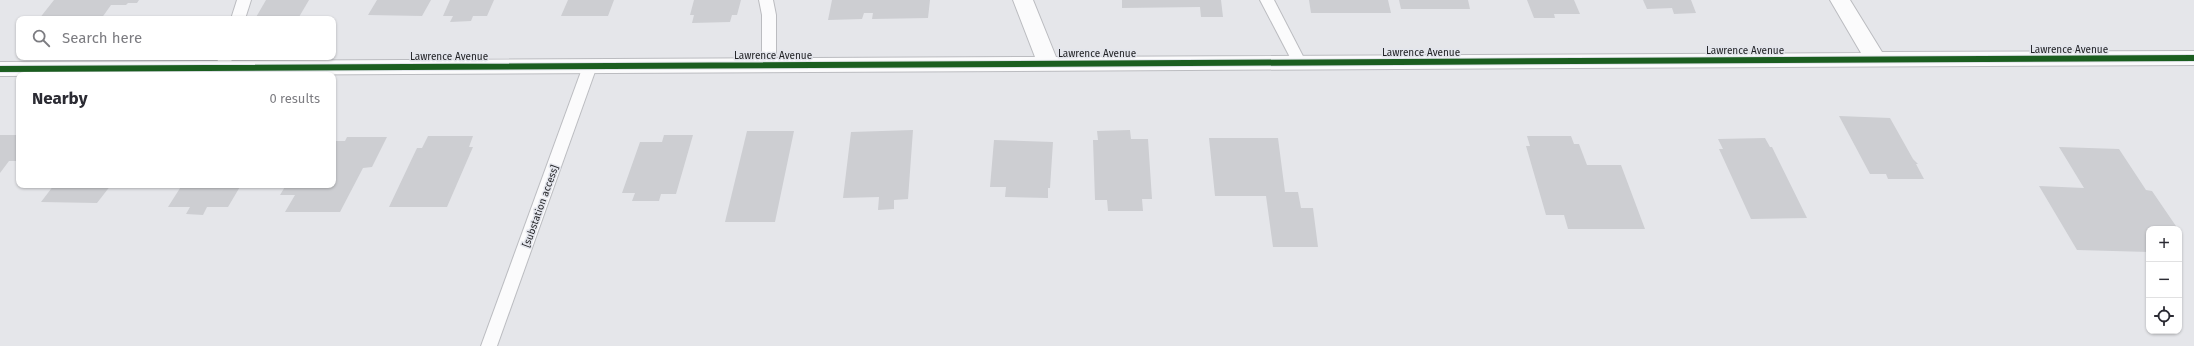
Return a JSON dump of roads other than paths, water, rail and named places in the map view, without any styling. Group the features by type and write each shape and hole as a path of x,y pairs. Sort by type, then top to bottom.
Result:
{"street":[{"path":"1023,0 1048,63"},
{"path":"1840,0 1876,60"},
{"name":"Lawrence Avenue","path":"0,69 224,62 590,66 2194,58"}],"lane":[{"path":"239,16 244,0"},
{"path":"766,0 769,15 769,65"},
{"path":"1267,0 1299,62"},
{"name":"[substation access]","path":"490,346 590,66"}]}
